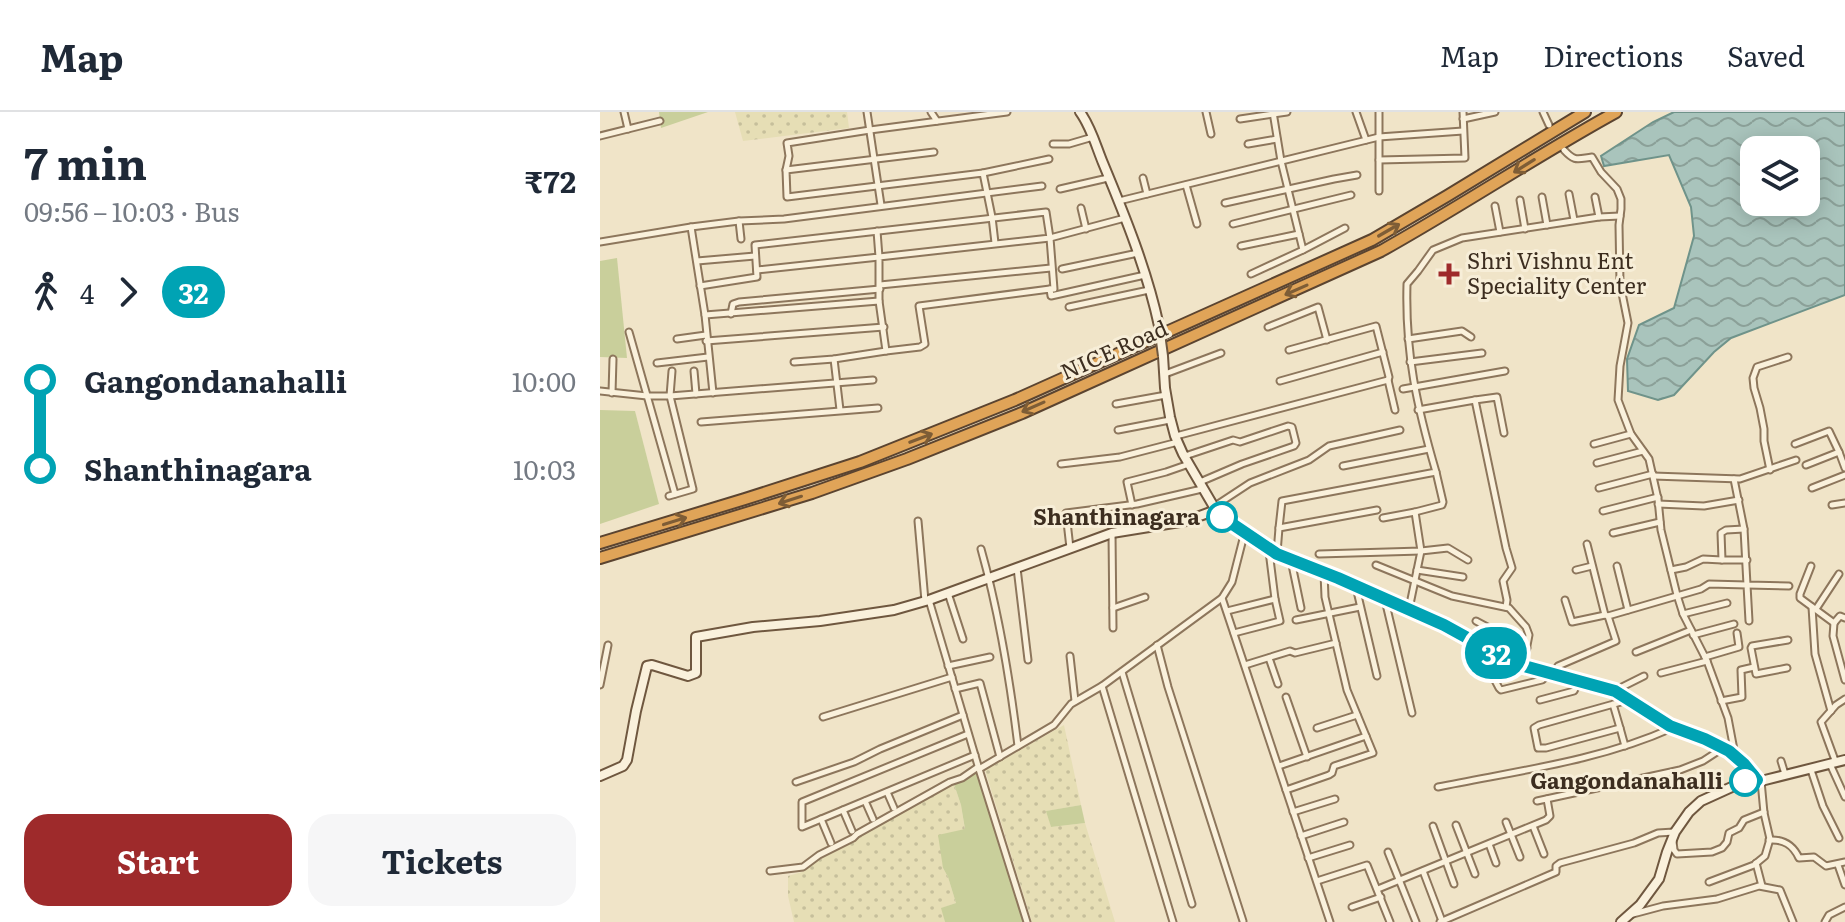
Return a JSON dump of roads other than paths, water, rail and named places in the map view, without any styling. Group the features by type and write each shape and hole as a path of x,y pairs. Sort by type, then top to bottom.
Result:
{"highway":[{"name":"NICE Road","path":"600,543 860,462 1015,400 1372,240 1585,112"},
{"name":"NICE Road","path":"600,558 866,475 1022,413 1381,251 1616,112"}],"street":[{"path":"624,112 628,129"},
{"path":"867,112 881,205"},
{"path":"931,112 937,121"},
{"path":"1007,112 787,143 787,197 983,173 1049,159"},
{"path":"1080,112 1125,218 1150,290 1159,326 1166,395 1176,439 1215,509 1273,552 1449,628 1523,666 1617,693 1673,727 1705,739 1736,756 1759,780 1769,840 1765,856 1756,863 1709,882"},
{"path":"1206,112 1211,134"},
{"path":"1240,119 1287,112"},
{"path":"1356,112 1366,140"},
{"path":"1379,112 1379,191"},
{"path":"1379,160 1465,158 1463,116 1495,112"},
{"path":"1543,112 1549,125"},
{"path":"1274,113 1281,161 1303,250"},
{"path":"600,136 660,121"},
{"path":"1118,202 1379,137 1463,131"},
{"path":"1053,144 1069,144 1093,137"},
{"path":"1248,144 1277,139"},
{"path":"1564,150 1571,159 1592,157 1621,199 1620,283 1628,323 1618,400 1631,434 1649,459 1677,595 1706,659 1730,727 1736,756"},
{"path":"786,170 934,152"},
{"path":"983,173 995,243"},
{"path":"1225,203 1357,175"},
{"path":"1060,189 1109,178"},
{"path":"1143,178 1147,194"},
{"path":"1186,185 1197,224"},
{"path":"600,242 691,227 784,219 1042,186"},
{"path":"1569,194 1574,220"},
{"path":"1233,224 1351,195"},
{"path":"1542,197 1547,225"},
{"path":"1595,197 1599,217"},
{"path":"1520,200 1525,229"},
{"path":"1495,206 1500,232"},
{"path":"1081,208 1086,229"},
{"path":"700,286 757,277 755,245 1046,212 1054,289 919,306 925,344 920,347 794,362"},
{"path":"1383,518 1442,505 1443,502 1418,410 1408,339 1407,284 1433,250 1462,238 1620,216"},
{"path":"757,270 1050,238 1125,218"},
{"path":"739,221 741,239"},
{"path":"691,227 713,393"},
{"path":"1251,274 1345,228"},
{"path":"877,231 879,301 886,351"},
{"path":"1241,246 1299,234"},
{"path":"1062,269 1138,253"},
{"path":"697,261 755,256"},
{"path":"731,314 733,304 739,302 1051,268"},
{"path":"1050,289 1051,296 1145,275"},
{"path":"1069,307 1150,290"},
{"path":"705,315 879,301"},
{"path":"1268,327 1318,307 1327,340"},
{"path":"1289,350 1376,326 1390,374 1388,380 1395,410"},
{"path":"677,339 884,327"},
{"path":"1408,339 1462,331 1471,337"},
{"path":"629,332 672,495 693,489 670,396 672,371"},
{"path":"1280,381 1383,351"},
{"path":"1165,374 1221,353"},
{"path":"1410,362 1482,353"},
{"path":"657,363 708,357"},
{"path":"1770,470 1754,388 1754,372 1757,367 1788,357"},
{"path":"612,393 613,359"},
{"path":"834,359 840,410"},
{"path":"694,371 696,394"},
{"path":"1403,389 1505,371"},
{"path":"600,391 670,396 873,380"},
{"path":"1061,464 1120,457 1388,380"},
{"path":"1116,404 1166,395"},
{"path":"1418,410 1497,397 1504,433"},
{"path":"1475,400 1512,564 1502,584 1506,607"},
{"path":"701,422 878,408"},
{"path":"1118,430 1170,420"},
{"path":"1070,548 1066,513 1132,505 1200,486 1242,464 1294,446 1292,427 1240,442 1233,440 1166,472 1127,482 1132,505"},
{"path":"600,776 623,766 627,760 647,666 693,675 696,673 696,637 894,610 1112,533 1186,521 1215,509 1250,483 1309,460 1329,446 1400,430"},
{"path":"1795,444 1829,431 1845,468"},
{"path":"1594,444 1631,434"},
{"path":"1343,466 1429,449"},
{"path":"1597,463 1643,451"},
{"path":"1806,465 1839,452"},
{"path":"1599,488 1653,475 1734,479 1796,460"},
{"path":"1234,633 1280,621 1275,599 1273,552 1282,501 1436,472"},
{"path":"1812,488 1845,475"},
{"path":"1734,479 1744,529 1749,621"},
{"path":"1603,511 1658,501 1704,506 1739,500"},
{"path":"1832,505 1845,503"},
{"path":"1279,528 1377,510"},
{"path":"1409,610 1421,551 1415,512"},
{"path":"918,521 927,600 1027,922"},
{"path":"1613,533 1660,522"},
{"path":"1722,560 1721,533 1744,529"},
{"path":"1112,533 1113,628"},
{"path":"770,871 803,867 895,812 1054,725 1071,704 1122,672 1222,598 1232,582 1245,534"},
{"path":"1488,649 1489,667 1501,690 1542,680 1558,666 1616,641 1587,544"},
{"path":"1319,554 1448,548 1468,560"},
{"path":"981,549 1007,669 1018,746"},
{"path":"1671,570 1703,559 1747,560"},
{"path":"1291,560 1301,608"},
{"path":"1376,565 1452,596 1506,607 1515,613 1529,635 1523,666"},
{"path":"1576,570 1592,566"},
{"path":"1617,566 1628,610"},
{"path":"1811,566 1800,594 1803,601 1834,623"},
{"path":"1017,568 1028,660"},
{"path":"1417,570 1463,577"},
{"path":"1286,790 1329,775 1334,766 1373,753 1347,690 1325,597 1324,573"},
{"path":"1831,711 1815,654 1814,608 1839,574"},
{"path":"1565,600 1572,622 1628,610 1703,588 1707,584 1789,586"},
{"path":"1356,586 1377,676"},
{"path":"1587,591 1598,588"},
{"path":"947,592 963,639"},
{"path":"1113,608 1145,597"},
{"path":"1222,598 1330,922"},
{"path":"1227,611 1275,599"},
{"path":"1385,600 1412,713"},
{"path":"1683,614 1727,603"},
{"path":"1296,620 1360,607"},
{"path":"1845,618 1840,616 1834,623 1833,636 1845,680"},
{"path":"1476,621 1527,648"},
{"path":"1636,652 1692,632 1734,624"},
{"path":"1661,673 1739,647 1737,633"},
{"path":"1787,668 1757,674 1752,646 1788,640"},
{"path":"1245,665 1290,651 1295,653 1336,643"},
{"path":"600,685 603,652 608,645"},
{"path":"1157,645 1243,921"},
{"path":"1070,656 1075,701"},
{"path":"948,666 990,657"},
{"path":"1269,658 1278,684"},
{"path":"1721,701 1742,697 1741,670 1754,667"},
{"path":"1122,672 1192,904"},
{"path":"1617,693 1620,688 1644,676"},
{"path":"823,717 952,677"},
{"path":"1540,700 1574,691 1576,680"},
{"path":"955,689 980,683 1000,757"},
{"path":"1102,686 1173,922"},
{"path":"1286,697 1307,757"},
{"path":"1845,699 1823,719 1821,725 1837,762 1845,797"},
{"path":"1620,728 1541,749 1535,739 1534,728 1629,700"},
{"path":"1613,704 1625,746"},
{"path":"796,782 854,762 963,715"},
{"path":"1317,728 1357,715"},
{"path":"1438,787 1625,746 1673,727"},
{"path":"968,734 802,802 802,827 975,755"},
{"path":"1279,766 1366,736"},
{"path":"1537,801 1680,770 1703,761 1723,748"},
{"path":"1781,761 1785,774"},
{"path":"1621,922 1632,914 1659,879 1674,835 1689,812 1701,801 1745,781 1811,770 1837,762"},
{"path":"1811,770 1823,806 1839,838"},
{"path":"887,792 894,808"},
{"path":"1293,812 1335,799"},
{"path":"1378,889 1546,820 1550,816 1547,799"},
{"path":"865,801 873,819"},
{"path":"843,810 852,831"},
{"path":"1674,835 1677,854 1712,852 1725,844 1729,833 1739,828 1744,820 1764,812"},
{"path":"821,819 831,843"},
{"path":"1301,836 1344,822"},
{"path":"1506,822 1520,857"},
{"path":"1456,825 1475,874"},
{"path":"1433,826 1454,884"},
{"path":"1533,826 1544,854"},
{"path":"1423,870 1442,922 1556,872 1556,866 1560,863 1634,843 1658,833 1674,835"},
{"path":"1769,840 1785,842 1799,858 1814,857 1826,866 1842,864 1845,885"},
{"path":"1489,844 1496,863"},
{"path":"1308,858 1350,845"},
{"path":"1388,852 1416,922"},
{"path":"1756,863 1763,886"},
{"path":"1317,881 1367,865 1390,922"},
{"path":"1632,914 1663,906 1717,899 1763,886 1780,890 1793,922"},
{"path":"1352,907 1381,897"},
{"path":"1825,922 1829,915 1845,907"}],"water":[{"path":"1674,112 1845,112 1845,295 1731,338 1674,395 1658,400 1628,391 1627,359 1639,325 1674,308 1694,236 1691,207 1669,155 1604,166 1601,156"}],"place":[{"name":"Shri Vishnu Ent Speciality Center","path":"1449,274"},
{"name":"Shanthinagara","path":"1222,517"},
{"name":"Gangondanahalli","path":"1745,781"}]}
